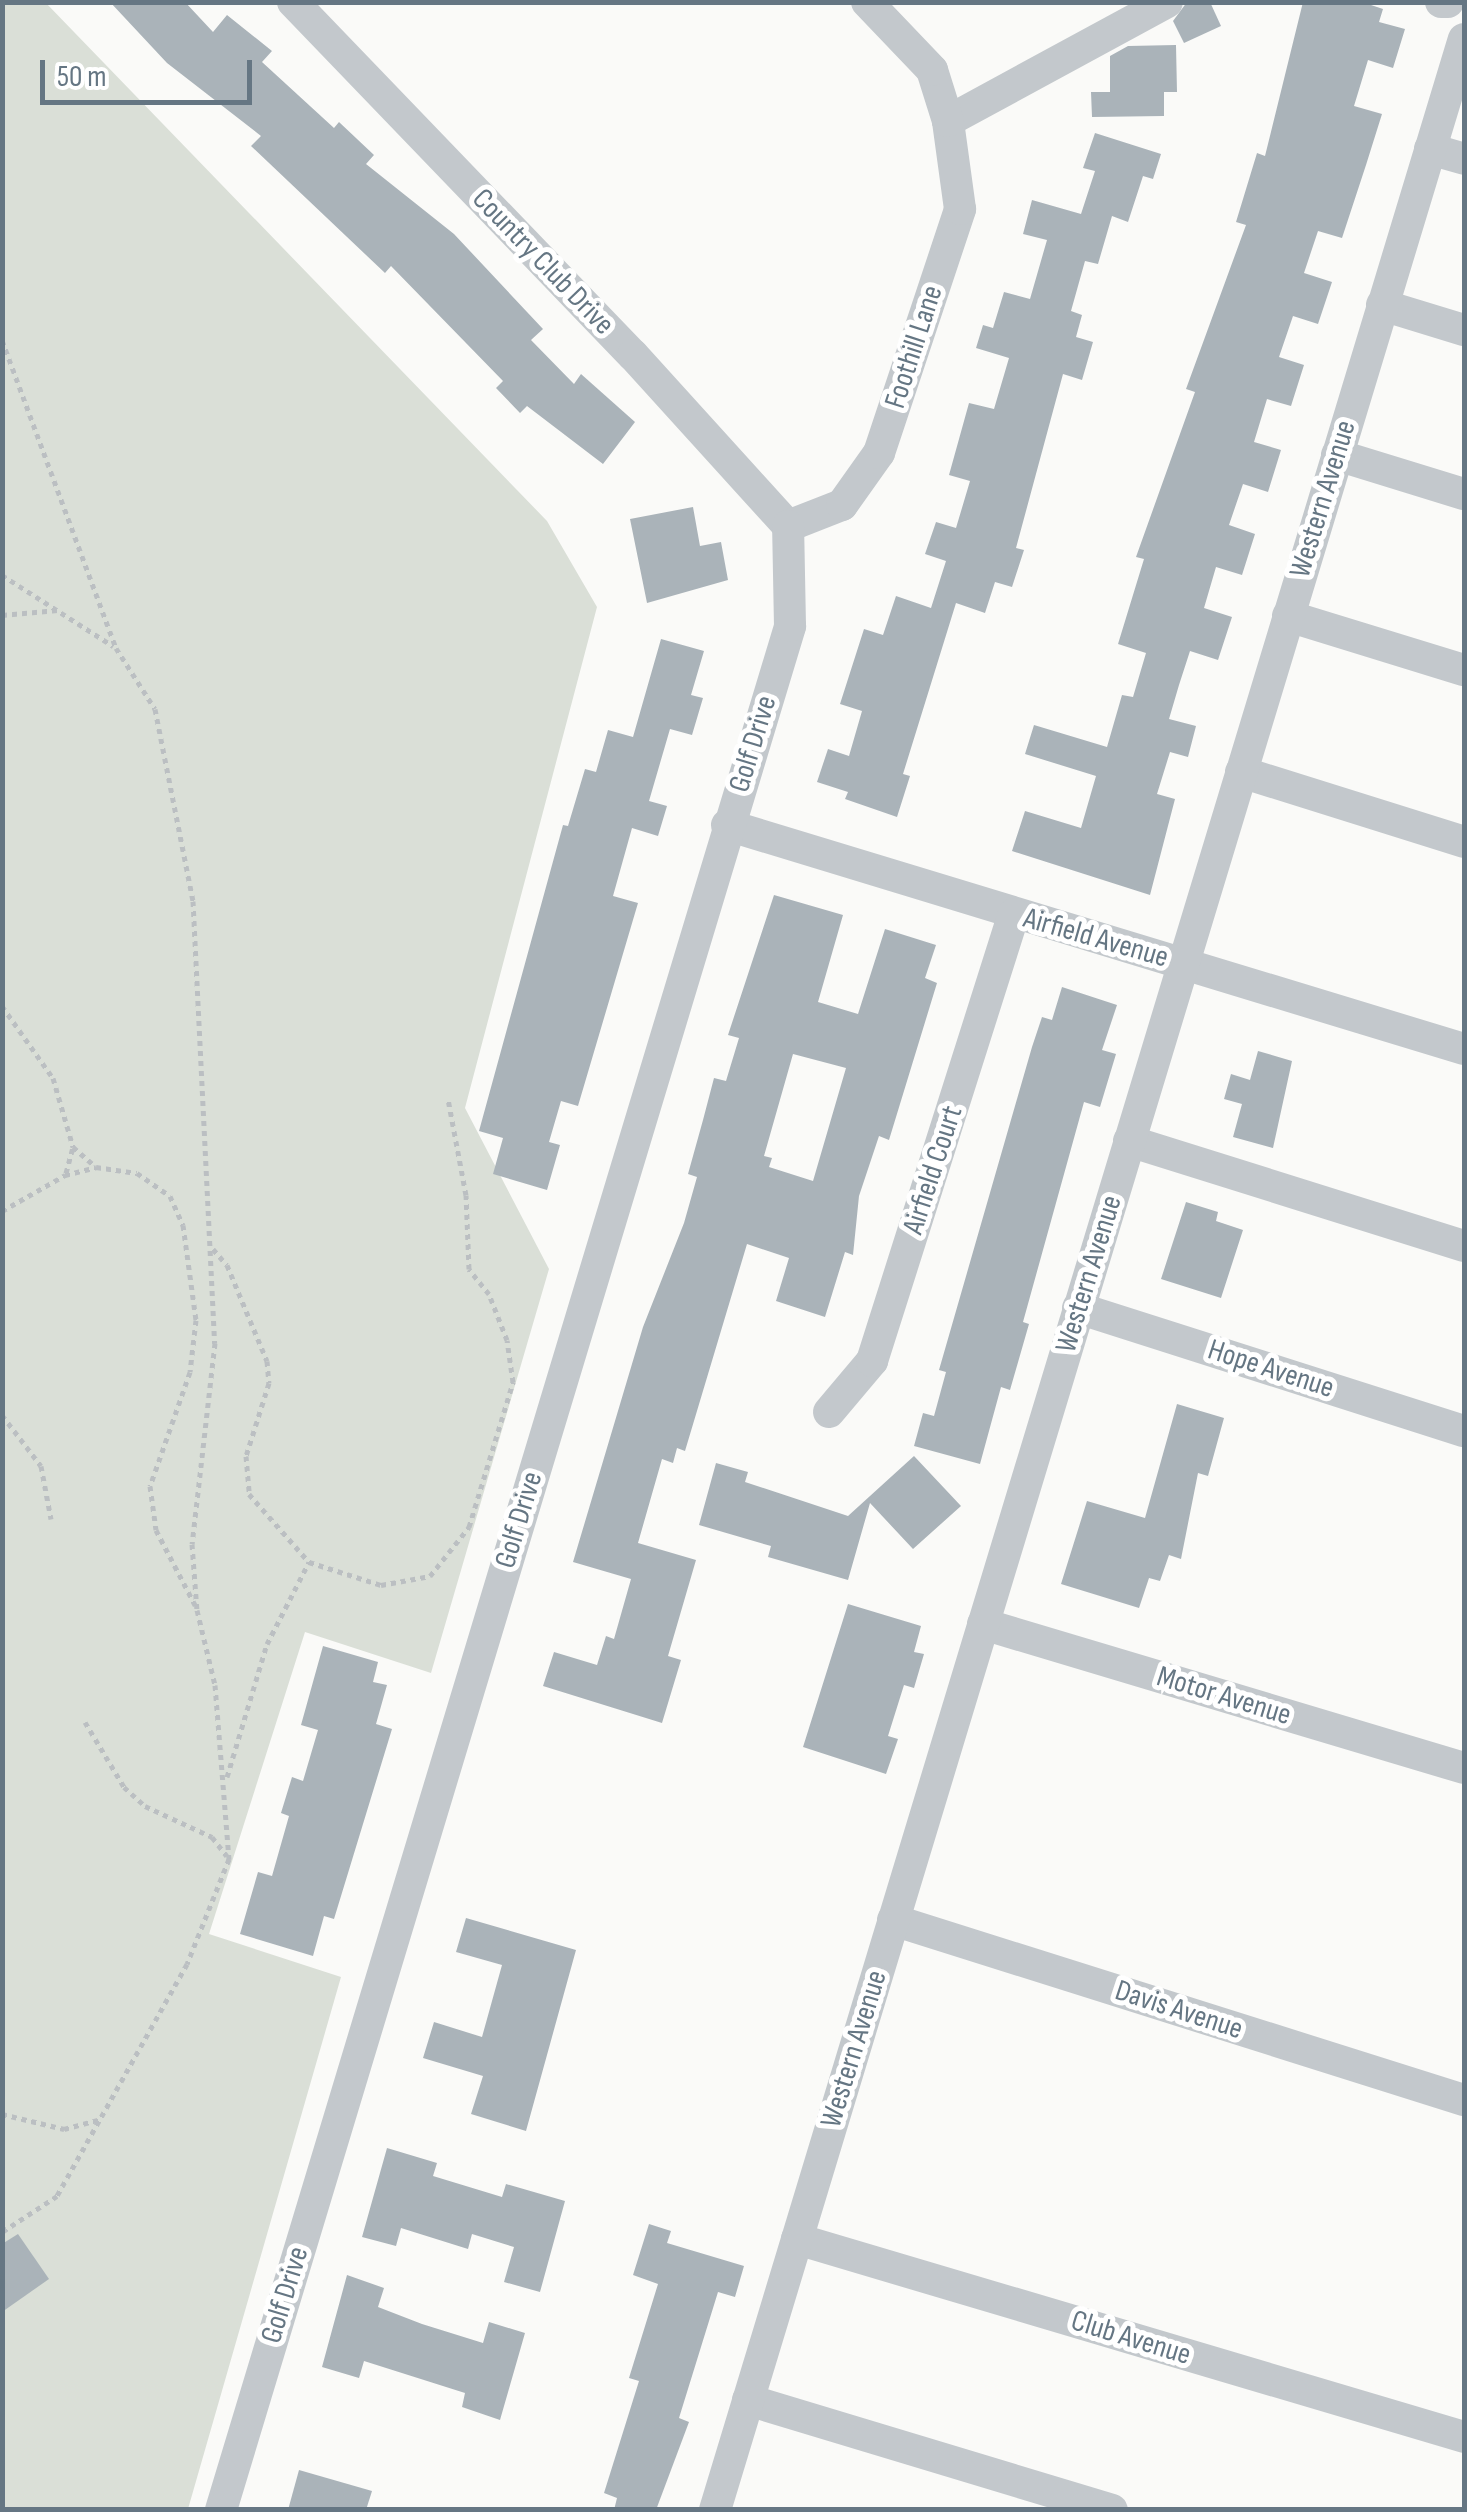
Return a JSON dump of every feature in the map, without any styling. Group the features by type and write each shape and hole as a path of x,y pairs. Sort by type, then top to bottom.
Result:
{"street":[{"name":"Country Club Drive","path":"293,2 634,354 788,526"},
{"name":"Foothill Lane","path":"788,526 842,505 879,453 960,210 948,122 932,70 868,2"},
{"path":"948,122 1167,2"},
{"name":"Western Avenue","path":"715,2510 1464,39"},
{"path":"1430,149 1464,159"},
{"path":"1382,305 1464,330"},
{"path":"1336,455 1464,494"},
{"name":"Golf Drive","path":"221,2510 790,626 788,526"},
{"path":"1288,616 1464,670"},
{"path":"1240,772 1464,842"},
{"name":"Airfield Avenue","path":"727,825 1464,1049"},
{"name":"Airfield Court","path":"829,1412 872,1361 1014,914"},
{"path":"1129,1141 1464,1246"},
{"name":"Hope Avenue","path":"1078,1308 1464,1431"},
{"name":"Motor Avenue","path":"982,1624 1464,1768"},
{"name":"Davis Avenue","path":"893,1920 1464,2100"},
{"name":"Club Avenue","path":"796,2239 1464,2437"},
{"path":"748,2400 1112,2510"}],"path":[{"path":"2,340 116,648 155,709 193,900 216,1343 192,1544 197,1610 215,1685 229,1859 187,1964 57,2196 2,2232"},
{"path":"2,575 116,648"},
{"path":"2,615 60,610"},
{"path":"2,1006 53,1078 73,1148 65,1175"},
{"path":"211,1247 227,1265 268,1361 269,1382 246,1456 249,1494 309,1562 380,1585 430,1576 468,1528 513,1382 501,1325 469,1268 466,1196 448,1099"},
{"path":"73,1148 96,1167"},
{"path":"2,1212 65,1175 96,1167 136,1173 170,1196 183,1226 196,1320 190,1372 150,1486 156,1530 197,1610"},
{"path":"2,1415 41,1466 51,1518"},
{"path":"225,1786 268,1644 309,1562"},
{"path":"84,1722 124,1787 145,1806 212,1837 229,1859"},
{"path":"212,1837 227,1830"},
{"path":"2,2114 64,2129 104,2118"}],"shaded area":[{"path":"45,2 547,521 597,607 465,1108 549,1269 431,1673 305,1632 209,1934 341,1977 188,2509 3,2510 2,3"}],"building":[{"path":"110,2 185,2 213,32 227,15 272,51 262,62 334,128 339,122 374,155 366,164 454,234 543,329 531,340 574,384 581,374 635,422 603,464 527,406 520,413 496,388 503,381 391,266 385,273 251,146 261,136 167,63"},
{"path":"1187,2 1210,2 1221,26 1184,43 1173,21"},
{"path":"1303,2 1362,2 1383,9 1379,22 1405,29 1393,68 1368,60 1354,106 1382,114 1342,238 1318,231 1304,273 1332,282 1318,324 1293,316 1279,357 1304,365 1291,406 1267,399 1254,442 1281,450 1268,492 1243,484 1229,525 1255,534 1242,575 1216,567 1204,608 1232,617 1218,660 1190,651 1179,685 1169,719 1196,726 1188,757 1170,752 1157,794 1175,799 1150,895 1012,851 1025,811 1081,828 1096,776 1025,754 1034,725 1107,747 1122,695 1133,697 1146,653 1118,644 1144,559 1136,557 1195,392 1186,389 1246,225 1236,222 1257,153 1265,156"},
{"path":"1176,45 1177,92 1164,92 1164,116 1092,117 1091,92 1110,92 1110,56 1128,46"},
{"path":"1095,133 1161,154 1153,179 1143,176 1128,222 1112,216 1098,264 1085,261 1071,311 1082,315 1076,337 1093,342 1082,380 1063,374 1016,548 1024,550 1012,587 995,582 985,613 956,603 903,774 910,776 897,817 845,799 848,792 817,782 828,749 849,756 862,711 840,704 864,629 883,635 896,596 931,608 946,561 925,554 936,522 956,528 970,481 949,475 969,403 994,409 1009,358 976,348 983,325 993,328 1004,292 1030,299 1047,240 1023,234 1032,200 1081,214 1095,171 1083,168"},
{"path":"693,507 700,546 721,542 728,580 647,603 630,519"},
{"path":"661,639 704,651 691,695 703,698 692,735 670,729 649,801 667,806 658,836 632,828 613,896 638,903 578,1106 561,1101 549,1142 560,1145 547,1190 493,1174 503,1138 479,1131 563,825 568,826 585,769 596,772 608,730 633,737"},
{"path":"774,895 843,915 818,1002 858,1014 885,929 936,945 925,978 937,983 889,1140 879,1136 859,1196 853,1255 845,1252 825,1317 776,1301 789,1258 747,1244 685,1451 677,1448 673,1463 662,1459 638,1543 696,1560 668,1656 681,1660 662,1723 543,1686 554,1652 597,1665 606,1636 614,1639 631,1579 573,1562 643,1327 684,1223 697,1177 688,1174 714,1078 726,1081 739,1038 728,1035","holes":["793,1054 846,1068 813,1181 769,1167 772,1158 764,1156"]},
{"path":"1062,987 1117,1005 1102,1050 1116,1054 1100,1107 1084,1102 1023,1322 1029,1324 1010,1390 1001,1387 980,1464 914,1446 923,1413 934,1416 946,1372 939,1370 1032,1047 1042,1017 1052,1020"},
{"path":"1258,1051 1292,1061 1273,1148 1233,1137 1242,1104 1224,1099 1231,1074 1250,1080"},
{"path":"1186,1202 1218,1212 1216,1221 1243,1230 1221,1298 1161,1279"},
{"path":"1177,1404 1224,1418 1208,1476 1198,1473 1181,1559 1169,1555 1160,1581 1149,1578 1139,1608 1061,1584 1087,1501 1145,1518"},
{"path":"914,1456 961,1506 913,1549 870,1503 848,1580 768,1557 771,1546 699,1525 716,1463 748,1472 745,1482 848,1516"},
{"path":"848,1604 921,1626 914,1652 924,1654 914,1688 904,1685 888,1736 898,1739 886,1774 803,1747"},
{"path":"323,1646 378,1662 373,1682 387,1685 376,1724 392,1729 334,1919 324,1916 313,1956 240,1934 258,1872 272,1876 289,1816 281,1813 292,1777 303,1781 318,1730 301,1725"},
{"path":"466,1918 576,1950 526,2131 471,2114 483,2076 423,2058 434,2022 482,2037 502,1965 456,1952"},
{"path":"387,2148 437,2163 433,2176 502,2197 506,2184 565,2201 540,2292 504,2282 514,2247 472,2234 468,2249 401,2228 396,2246 362,2237"},
{"path":"649,2224 671,2231 667,2243 744,2266 735,2297 718,2292 679,2418 689,2422 656,2510 614,2510 617,2498 604,2493 639,2381 629,2378 658,2284 633,2275"},
{"path":"18,2234 49,2279 2,2312 2,2244"},
{"path":"347,2275 384,2288 378,2307 422,2324 483,2343 489,2322 525,2333 500,2420 462,2407 465,2393 364,2361 359,2378 322,2367"},
{"path":"299,2470 372,2491 366,2510 288,2510"}]}
